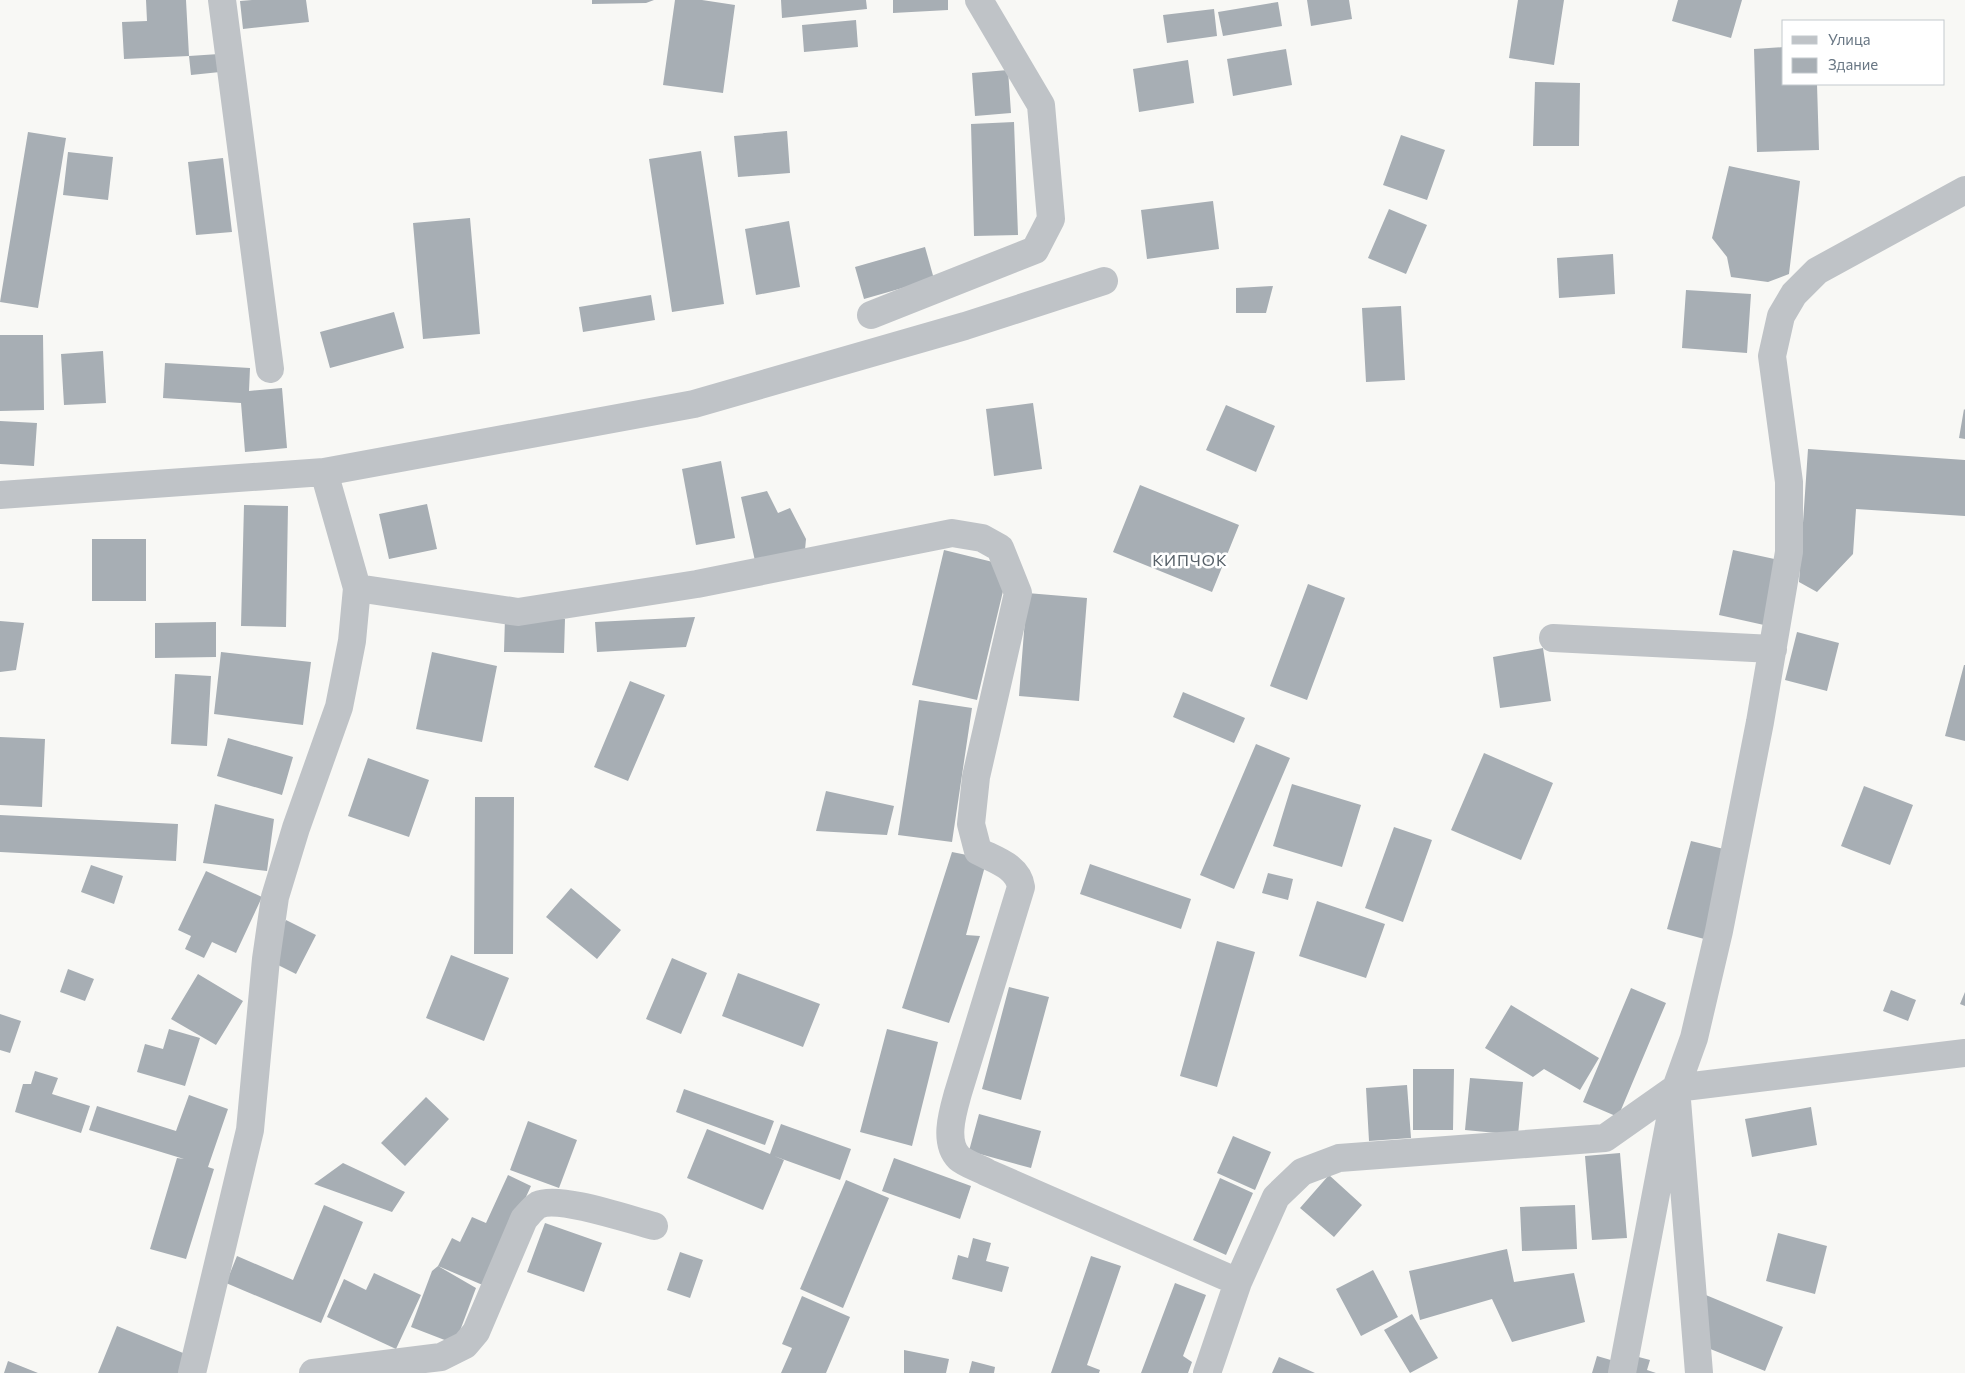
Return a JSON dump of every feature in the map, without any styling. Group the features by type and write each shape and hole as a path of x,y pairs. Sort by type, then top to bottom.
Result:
{"street":[{"path":"222,0 270,369"},
{"path":"871,316 1035,250 1051,219 1041,105 978,0"},
{"path":"1622,1373 1676,1088 1694,1038 1719,931 1773,649 1788,552 1789,482 1772,356 1781,316 1794,294 1817,271 1965,190"},
{"path":"0,495 324,472 694,404 965,326 1104,281"},
{"path":"192,1373 250,1130 266,959 275,896 296,828 339,707 352,641 357,588 324,472"},
{"path":"357,588 518,612 697,584 952,533 982,538 1000,548 1009,566 1018,593 976,777 971,824 978,851 1014,870 1020,878 1021,887 950,1121 950,1138 959,1158 988,1173 1238,1282"},
{"path":"1553,638 1773,649"},
{"path":"1207,1373 1238,1282 1276,1197 1302,1172 1339,1158 1606,1138 1676,1088 1965,1053"},
{"path":"1676,1088 1699,1373"},
{"path":"313,1373 441,1357 465,1345 476,1332 524,1219 537,1206 550,1202 573,1205 654,1226"}],"building":[{"path":"146,0 186,0 189,56 124,59 122,22 147,21"},
{"path":"306,0 309,22 243,29 240,1"},
{"path":"592,0 654,0 646,3 592,4"},
{"path":"675,0 702,0 735,5 723,93 663,85"},
{"path":"781,0 866,0 867,9 782,18"},
{"path":"893,0 948,0 948,10 893,13"},
{"path":"1307,0 1349,0 1352,19 1311,26"},
{"path":"1518,0 1564,0 1554,65 1509,58"},
{"path":"1678,0 1742,0 1731,38 1672,21"},
{"path":"1278,2 1282,26 1223,36 1218,12"},
{"path":"1214,9 1217,36 1167,43 1163,15"},
{"path":"856,20 858,47 804,52 802,25"},
{"path":"1782,47 1782,85 1817,85 1819,150 1757,152 1754,49"},
{"path":"1286,49 1292,85 1233,96 1227,59"},
{"path":"219,54 220,72 191,75 189,56"},
{"path":"1188,60 1194,103 1139,112 1133,69"},
{"path":"1008,70 1011,113 975,116 972,73"},
{"path":"1535,82 1580,83 1579,146 1533,146"},
{"path":"1014,122 1018,235 974,236 971,124"},
{"path":"787,131 790,173 738,177 734,136"},
{"path":"28,132 66,138 38,308 0,302"},
{"path":"1401,135 1445,150 1427,200 1383,185"},
{"path":"701,151 724,304 672,312 649,159"},
{"path":"68,152 113,157 108,200 63,195"},
{"path":"223,158 232,232 196,235 188,162"},
{"path":"1729,166 1800,181 1789,274 1768,282 1731,277 1727,257 1712,238"},
{"path":"1213,201 1219,249 1147,259 1141,210"},
{"path":"1389,209 1427,225 1406,274 1368,258"},
{"path":"470,218 480,334 423,339 413,223"},
{"path":"789,221 800,287 756,295 745,229"},
{"path":"925,247 934,279 864,299 855,267"},
{"path":"1613,254 1615,294 1559,298 1557,258"},
{"path":"1273,286 1266,313 1236,313 1236,288"},
{"path":"1686,290 1751,294 1747,353 1682,348"},
{"path":"651,295 655,320 583,332 579,307"},
{"path":"1401,306 1405,380 1366,382 1362,308"},
{"path":"394,312 404,348 330,368 320,332"},
{"path":"0,335 43,335 44,410 0,411"},
{"path":"103,351 106,403 64,405 61,354"},
{"path":"165,363 250,368 249,391 282,388 287,448 245,452 241,403 163,398"},
{"path":"1033,403 1042,469 994,476 986,409"},
{"path":"1226,405 1275,426 1256,472 1206,450"},
{"path":"1965,410 1965,439 1959,438"},
{"path":"0,421 37,423 34,466 0,464"},
{"path":"1808,449 1965,460 1965,516 1856,509 1853,554 1817,592 1799,582"},
{"path":"721,461 735,538 696,545 682,469"},
{"path":"1140,485 1239,525 1212,592 1113,552"},
{"path":"767,491 778,513 790,508 806,539 805,550 755,561 741,497"},
{"path":"427,504 437,549 389,559 379,514"},
{"path":"244,505 288,506 286,627 241,626"},
{"path":"92,539 146,539 146,601 92,601"},
{"path":"944,550 1009,566 977,700 912,685"},
{"path":"1733,550 1779,560 1764,625 1719,615"},
{"path":"1308,584 1345,598 1307,700 1270,686"},
{"path":"1027,593 1087,598 1079,701 1019,696"},
{"path":"695,617 686,647 597,652 595,622"},
{"path":"505,618 565,619 564,653 504,652"},
{"path":"0,621 24,623 16,670 0,672"},
{"path":"216,622 216,657 155,658 155,623"},
{"path":"1797,632 1839,643 1827,691 1785,680"},
{"path":"1543,648 1551,701 1500,708 1493,657"},
{"path":"221,652 311,662 303,725 214,714"},
{"path":"432,652 497,666 482,742 416,729"},
{"path":"1965,665 1965,741 1945,736"},
{"path":"175,674 211,676 207,746 171,744"},
{"path":"630,681 665,695 628,781 594,767"},
{"path":"1183,692 1245,718 1234,743 1173,717"},
{"path":"919,700 972,708 952,842 898,835"},
{"path":"0,737 45,739 42,807 0,805"},
{"path":"228,738 293,757 282,795 217,776"},
{"path":"1256,744 1290,758 1234,889 1200,875"},
{"path":"1484,753 1553,783 1521,860 1451,830"},
{"path":"368,758 429,780 409,837 348,816"},
{"path":"1292,784 1361,805 1342,867 1273,846"},
{"path":"1864,786 1913,805 1890,865 1841,846"},
{"path":"826,791 894,806 887,835 816,831"},
{"path":"475,797 514,797 513,954 474,954"},
{"path":"215,804 274,819 267,871 203,863"},
{"path":"0,815 178,824 176,861 0,852"},
{"path":"1394,827 1432,840 1403,922 1365,908"},
{"path":"1691,841 1732,851 1708,940 1667,929"},
{"path":"952,852 987,859 966,935 980,936 949,1023 902,1008"},
{"path":"1090,864 1191,899 1181,929 1080,894"},
{"path":"91,865 123,876 114,904 81,892"},
{"path":"206,871 262,897 236,953 212,942 204,958 185,949 191,936 178,930"},
{"path":"1268,873 1293,879 1288,900 1262,893"},
{"path":"571,888 621,930 597,959 546,917"},
{"path":"1317,901 1385,924 1366,978 1299,956"},
{"path":"286,920 316,935 296,974 266,959"},
{"path":"1217,941 1255,952 1217,1087 1180,1076"},
{"path":"451,955 509,978 484,1041 426,1018"},
{"path":"672,958 707,973 681,1034 646,1019"},
{"path":"68,969 94,979 85,1001 60,992"},
{"path":"738,973 820,1004 803,1047 722,1016"},
{"path":"198,974 243,1001 216,1045 171,1019"},
{"path":"1009,987 1049,997 1021,1100 982,1089"},
{"path":"1631,988 1666,1003 1618,1117 1583,1102"},
{"path":"1891,990 1916,1000 1908,1021 1883,1011"},
{"path":"1965,992 1965,1006 1960,1004"},
{"path":"1511,1005 1599,1058 1580,1090 1544,1069 1533,1077 1485,1048"},
{"path":"0,1014 21,1021 10,1053 0,1050"},
{"path":"169,1029 200,1038 185,1086 137,1072 145,1044 163,1049"},
{"path":"887,1029 938,1042 912,1146 860,1132"},
{"path":"1413,1069 1454,1069 1453,1130 1413,1130"},
{"path":"35,1071 58,1078 52,1094 90,1106 81,1133 15,1112 23,1084 31,1084"},
{"path":"1470,1078 1523,1082 1518,1135 1465,1130"},
{"path":"1407,1085 1411,1138 1369,1141 1366,1088"},
{"path":"684,1089 774,1121 765,1145 676,1112"},
{"path":"189,1095 228,1109 208,1167 214,1169 186,1259 150,1249 177,1158 184,1159 89,1130 97,1106 176,1131"},
{"path":"426,1097 449,1119 405,1166 381,1143"},
{"path":"1811,1107 1817,1145 1752,1157 1745,1119"},
{"path":"979,1114 1041,1131 1031,1168 969,1151"},
{"path":"528,1121 577,1140 559,1188 510,1170"},
{"path":"781,1124 851,1149 840,1180 774,1156 784,1160 763,1210 687,1178 707,1129 770,1154"},
{"path":"1233,1136 1271,1152 1255,1190 1217,1173"},
{"path":"1620,1153 1627,1238 1592,1240 1585,1156"},
{"path":"894,1158 971,1186 960,1219 882,1191"},
{"path":"343,1163 405,1192 392,1212 314,1184"},
{"path":"508,1175 531,1186 485,1286 438,1266 452,1238 460,1242 472,1217 486,1223"},
{"path":"1329,1175 1362,1205 1334,1237 1300,1208"},
{"path":"1220,1178 1253,1193 1226,1255 1193,1240"},
{"path":"846,1180 889,1198 843,1308 800,1289"},
{"path":"324,1205 363,1222 321,1323 226,1283 237,1256 293,1280"},
{"path":"1575,1205 1577,1249 1522,1251 1520,1207"},
{"path":"545,1223 602,1243 584,1292 527,1272"},
{"path":"1778,1233 1827,1246 1815,1294 1766,1281"},
{"path":"973,1238 991,1243 986,1261 1009,1267 1002,1292 952,1279 958,1255 968,1258"},
{"path":"1507,1249 1514,1282 1574,1273 1585,1322 1512,1342 1492,1299 1420,1320 1409,1271"},
{"path":"680,1252 703,1260 690,1298 667,1290"},
{"path":"1091,1256 1121,1266 1087,1365 1100,1370 1099,1373 1051,1373"},
{"path":"438,1266 476,1288 455,1344 411,1327 432,1271"},
{"path":"1373,1270 1398,1317 1361,1336 1336,1289"},
{"path":"374,1273 421,1295 396,1349 327,1317 344,1279 366,1290"},
{"path":"1175,1283 1206,1295 1183,1356 1192,1362 1188,1373 1141,1373"},
{"path":"1701,1293 1783,1327 1765,1371 1683,1338"},
{"path":"802,1296 850,1317 826,1373 781,1373 792,1348 782,1344"},
{"path":"1412,1314 1438,1358 1410,1373 1384,1330"},
{"path":"117,1326 188,1355 181,1373 98,1373"},
{"path":"904,1350 949,1359 946,1373 904,1373"},
{"path":"1631,1355 1650,1360 1647,1370 1656,1373 1592,1373 1597,1356 1628,1365"},
{"path":"1279,1357 1315,1373 1272,1373"},
{"path":"8,1361 38,1373 4,1373"},
{"path":"972,1361 995,1367 994,1373 969,1373"}],"district":[{"name":"КИПЧОК","path":"1190,559"}]}
